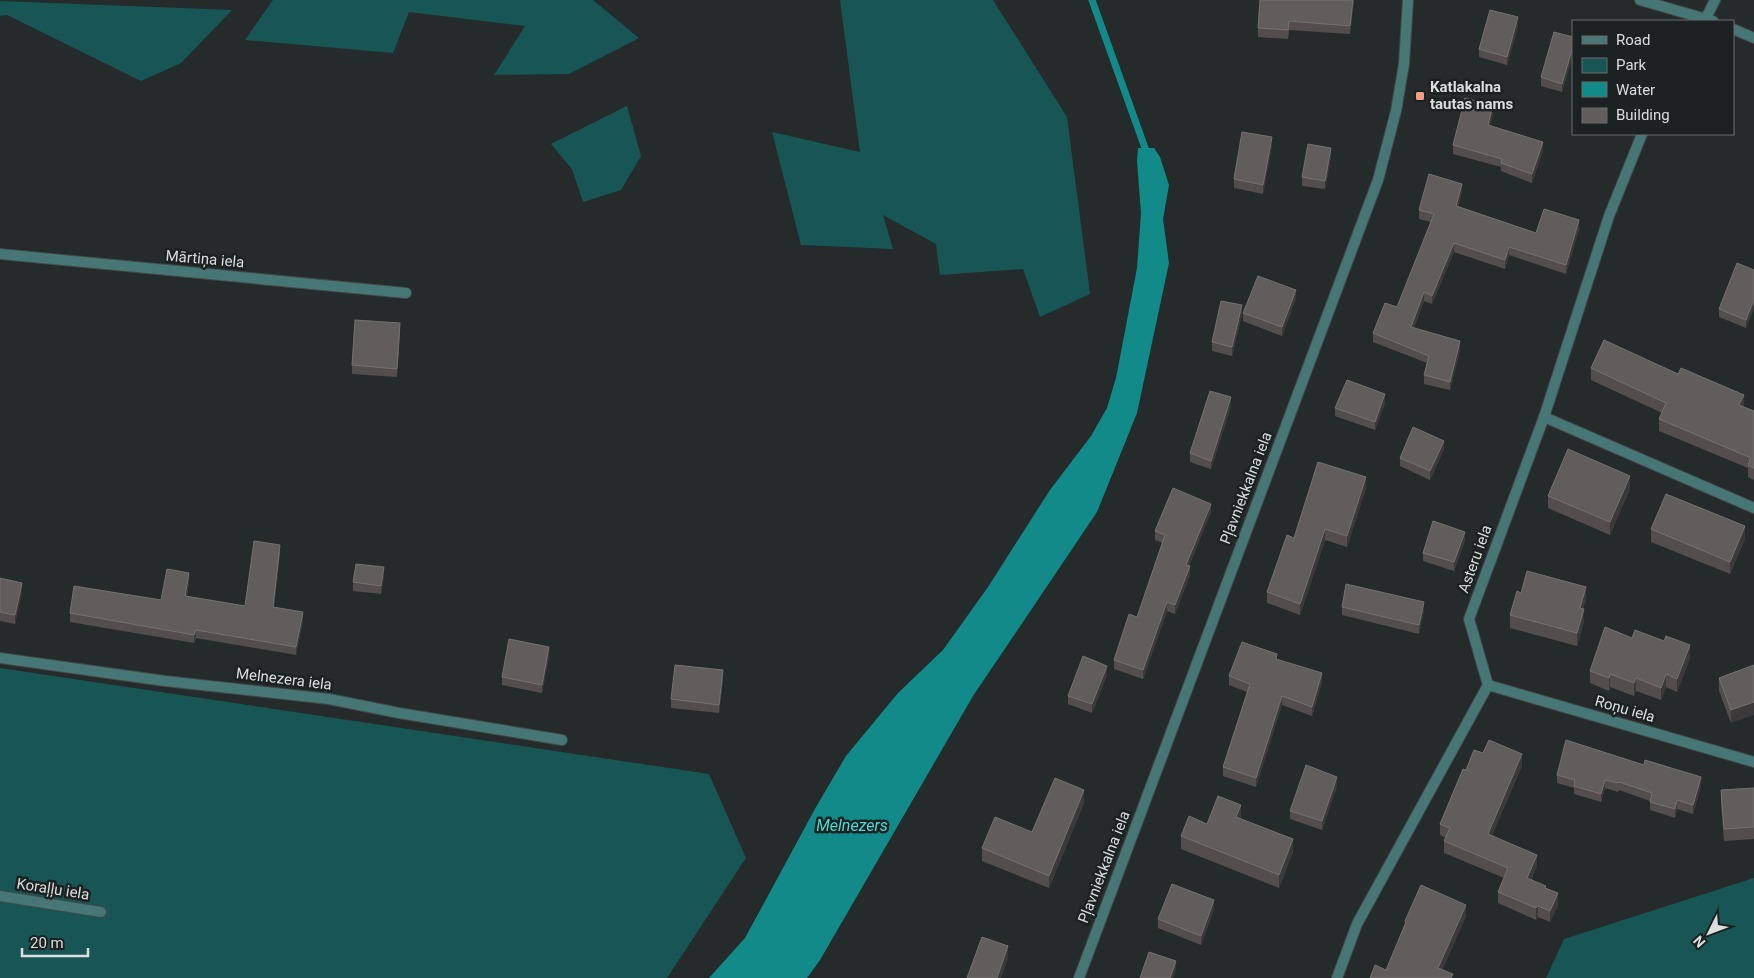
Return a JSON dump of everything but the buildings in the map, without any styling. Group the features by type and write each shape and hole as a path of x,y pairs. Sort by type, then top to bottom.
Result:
{"street":[{"name":"Pļavniekkalna iela","path":"1078,978 1378,180 1396,111 1404,64 1408,0"},
{"path":"1640,0 1690,18 1710,20 1715,0"},
{"path":"1734,29 1754,38"},
{"name":"Asteru iela","path":"1488,685 1469,619 1544,417 1609,216 1642,135"},
{"name":"Mārtiņa iela","path":"0,254 406,293"},
{"path":"1544,417 1754,508"},
{"name":"Melnezera iela","path":"0,658 165,681 329,699 399,713 562,740"},
{"path":"1337,978 1357,924 1488,685"},
{"name":"Roņu iela","path":"1488,685 1754,762"},
{"name":"Koraļļu iela","path":"0,896 101,912"}],"green space":[{"path":"273,0 593,0 639,38 569,74 494,75 525,26 409,12 393,53 245,40"},
{"path":"840,0 993,0 1067,117 1090,294 1040,317 1023,269 940,275 936,244 883,215 893,249 801,245 772,132 860,152"},
{"path":"0,1 232,10 181,63 141,81 7,15 0,16"},
{"path":"627,106 641,156 621,190 583,202 572,169 551,144"},
{"path":"0,668 709,774 746,858 667,978 0,978"},
{"path":"1754,878 1754,978 1546,978 1564,939"}],"water":[{"name":"Melnezers","path":"1138,148 1154,148 1160,157 1169,185 1163,219 1169,263 1137,413 1097,512 973,696 820,960 807,978 709,978 745,938 846,756 898,693 943,650 988,587 1050,490 1091,436 1107,408 1116,378 1137,268 1141,213 1137,161"}],"waterway":[{"path":"1092,0 1145,148"}],"place":[{"name":"Katlakalna tautas nams","path":"1420,96"}]}
